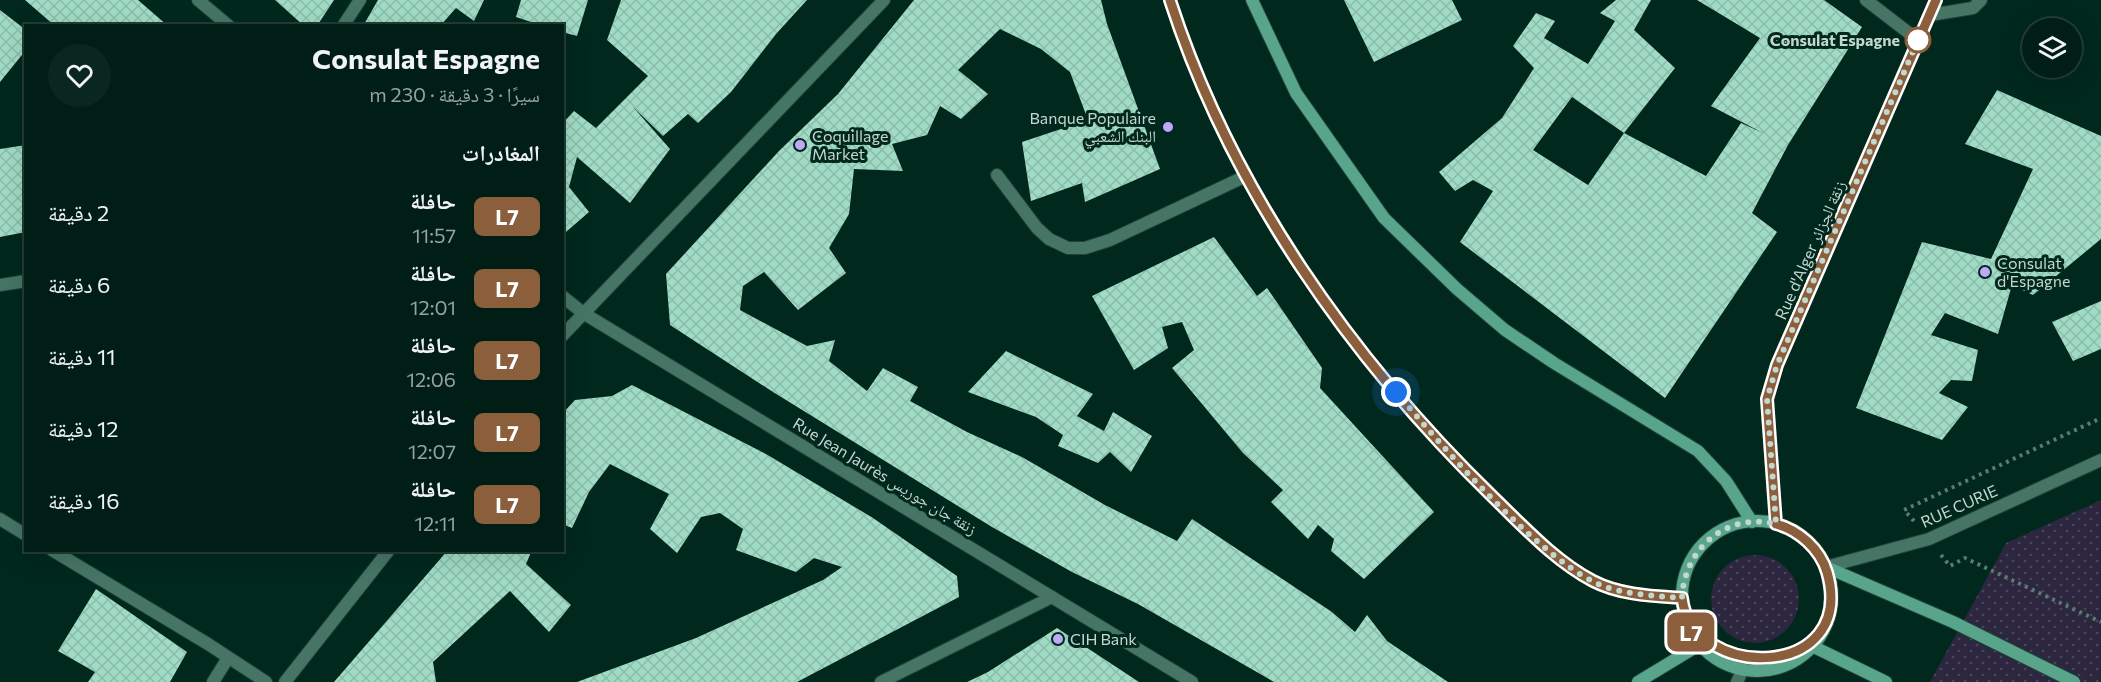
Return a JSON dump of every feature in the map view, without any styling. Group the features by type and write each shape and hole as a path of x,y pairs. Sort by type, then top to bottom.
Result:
{"main road":[{"path":"1170,0 1203,84 1246,176 1356,345 1469,473 1536,539 1576,571 1609,588 1646,595 1682,598"},
{"path":"1252,0 1296,93 1391,225 1457,289 1506,330 1554,363 1698,451 1726,481 1752,522"},
{"path":"1752,522 1776,524 1803,537 1814,548 1826,567 1832,588 1831,607 1822,634 1799,658 1784,666 1768,670 1743,669 1716,659 1699,645 1687,623 1682,598 1686,570 1701,546 1724,529 1752,522"},
{"path":"1826,567 1953,622 2074,682"},
{"path":"1638,682 1699,645"},
{"path":"1812,646 1886,682"}],"street":[{"path":"198,0 227,24"},
{"path":"344,24 360,0"},
{"path":"564,334 884,0"},
{"path":"1866,0 1918,40"},
{"name":"Rue d'Alger زنقة الجزائر","path":"1776,524 1767,399 1777,365 1936,0"},
{"path":"1930,15 1973,8 1981,0"},
{"path":"997,175 1037,228 1048,239 1068,248 1084,248 1110,240 1246,176"},
{"path":"0,285 24,280"},
{"name":"Rue Jean Jaurès زنقة جان جوريس","path":"564,298 583,313 1192,682"},
{"name":"RUE CURIE","path":"1826,567 1929,539 2101,460"},
{"path":"0,519 24,534"},
{"path":"55,552 266,682"},
{"path":"285,682 387,552"},
{"path":"881,682 1052,597"},
{"path":"213,682 228,658"},
{"path":"1737,682 1743,669"}],"shaded area":[{"path":"2101,500 2101,682 1930,682 2006,543"},
{"path":"1755,555 1772,559 1786,568 1795,582 1799,599 1795,616 1786,630 1772,639 1755,643 1738,639 1724,630 1715,616 1711,599 1715,582 1724,568 1738,559"}],"building":[{"path":"25,0 138,0 166,24 53,24"},
{"path":"275,0 334,0 318,24 302,24"},
{"path":"378,0 484,0 474,21 456,8 442,24 364,24"},
{"path":"521,0 588,0 577,36 564,33 564,24 537,24 516,17"},
{"path":"621,0 807,0 776,34 731,92 698,123 688,114 663,136 633,107 670,149 630,203 577,157 569,187 589,212 566,232 564,230 564,122 574,111 596,128 648,76 607,40"},
{"path":"914,0 1101,0 1107,24 1160,169 1085,202 1082,183 1031,201 1022,142 1088,120 1070,72 1041,49 1000,29 958,70 988,94 961,119 940,106 927,135 892,144 903,171 854,169 849,214 829,248 846,273 798,310 764,272 743,286 740,310 807,346 835,340 829,361 867,391 883,368 918,387 910,401 967,432 1022,457 1105,505 1177,541 1192,519 1332,612 1355,632 1367,615 1387,641 1448,682 1274,682 1138,604 1072,572 992,527 773,392 670,325 666,274 779,151 838,94"},
{"path":"1344,0 1452,0 1462,20 1374,62"},
{"path":"1616,0 1651,0 1634,30 1675,68 1624,133 1706,176 1741,123 1763,133 1711,106 1760,38 1697,0 1824,0 1862,27 1788,145 1752,213 1777,232 1665,398 1460,242 1493,191 1473,180 1455,191 1439,172 1502,118 1534,68 1513,46 1536,13 1555,21 1544,38 1588,64 1615,21 1600,13","holes":["1572,97 1624,133 1588,185 1533,150"]},
{"path":"0,10 24,28 24,52 0,82"},
{"name":"Consulat d'Espagne","path":"1997,90 2101,136 2101,239 2033,295 2012,285 1998,334 1945,313 1931,335 1978,350 1972,381 1951,380 1939,393 1968,407 1942,440 1856,408 1922,242 1991,259 2033,169 1965,144"},
{"path":"24,145 24,232 0,237 0,149"},
{"path":"1214,237 1257,296 1267,288 1322,368 1320,388 1434,512 1364,579 1331,551 1334,539 1318,525 1308,539 1271,502 1283,490 1243,453 1172,368 1194,350 1182,322 1162,327 1168,348 1134,370 1092,296"},
{"path":"2101,301 2101,349 2073,361 2052,322"},
{"path":"1006,351 1093,394 1077,416 1104,431 1113,412 1152,436 1131,472 1110,452 1098,463 1058,446 1063,435 1036,417 968,392"},
{"path":"632,385 766,454 873,518 957,576 959,597 797,682 577,682 696,638 823,580 842,567 814,558 796,572 736,550 743,529 720,513 701,517 677,553 650,529 669,494 610,464 589,492 572,528 564,525 564,412 575,400 612,396"},
{"path":"446,552 531,552 526,564 571,605 549,632 510,591 433,662 436,682 334,682"},
{"path":"96,589 187,652 170,682 88,682 95,672 58,651"},
{"path":"1057,628 1139,682 967,682 988,672"}],"bus line":[{"name":"L7","path":"1170,0 1203,84 1246,176 1356,345 1409,408 1469,473 1536,539 1576,571 1609,588 1646,595 1682,598 1687,623 1699,645 1716,659 1733,667 1751,671 1784,666 1799,658 1817,641 1829,617 1832,588 1826,567 1814,548 1803,537 1776,524 1767,399 1777,365 1936,0"}],"place":[{"name":"Consulat Espagne","path":"1918,40"},
{"name":"Banque Populaire البنك الشعبي","path":"1168,127"},
{"name":"Coquillage Market","path":"800,145"},
{"name":"Consulat d'Espagne","path":"1985,272"},
{"name":"CIH Bank","path":"1058,639"}],"route":[{"path":"1396,392 1469,473 1536,539 1576,571 1609,588 1646,595 1682,598 1686,570 1695,553 1708,539 1724,529 1742,523 1761,521 1776,524 1767,399 1777,365 1918,40"}]}
